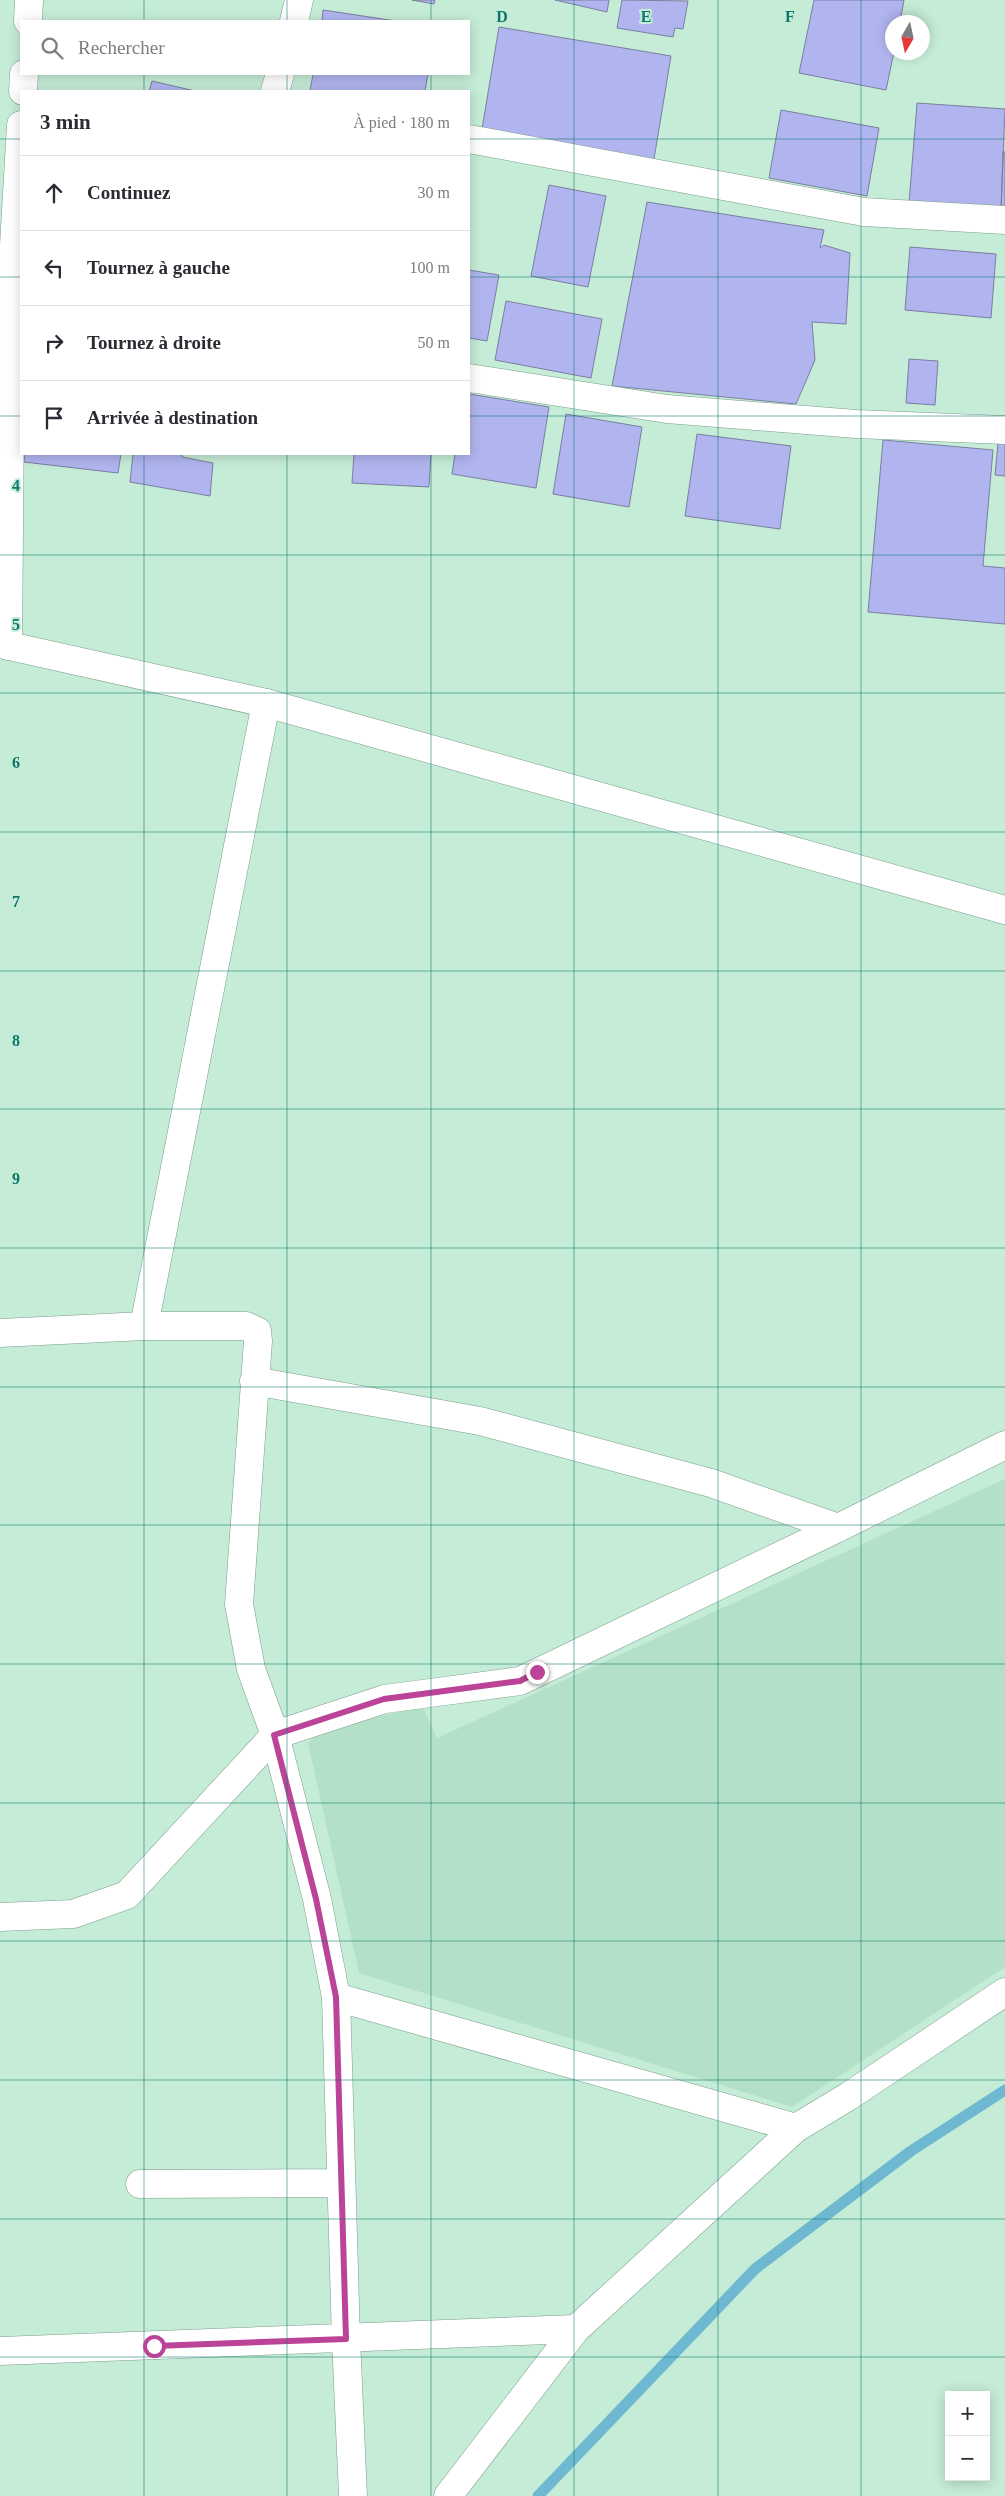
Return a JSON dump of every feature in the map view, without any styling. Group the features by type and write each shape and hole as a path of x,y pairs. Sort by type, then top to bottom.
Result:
{"street":[{"path":"28,20 29,0"},
{"path":"294,20 299,0"},
{"path":"23,90 24,75"},
{"path":"275,90 280,75"},
{"path":"470,139 864,212 1005,220"},
{"path":"20,160 4,645 266,702 1005,910"},
{"path":"470,378 667,409 856,424 1005,430"},
{"path":"144,1326 266,702"},
{"path":"0,1333 144,1326 246,1326 256,1331 258,1341 239,1604 251,1669 274,1735 316,1899 336,1997 346,2339 353,2496"},
{"path":"254,1381 480,1421 710,1483 838,1528"},
{"path":"0,1917 73,1914 126,1895 274,1735 384,1699 520,1681 838,1528 1005,1445"},
{"path":"448,2496 576,2329 796,2128 849,2096 1005,1992"},
{"path":"336,1997 796,2128"},
{"path":"140,2184 341,2183"},
{"path":"0,2351 576,2329"}],"shaded area":[{"path":"1005,1479 1005,1967 792,2107 359,1973 308,1743 318,1732 422,1706 437,1738"}],"building":[{"path":"412,0 435,0 434,4"},
{"path":"555,0 609,0 607,12"},
{"path":"622,0 688,1 683,29 675,28 673,37 617,28"},
{"path":"814,0 904,0 901,15 885,15 885,60 892,60 886,90 799,73"},
{"path":"323,10 389,20 322,20"},
{"path":"499,27 671,56 653,165 481,135"},
{"path":"313,75 428,75 425,90 310,90"},
{"path":"152,81 191,90 149,90"},
{"path":"917,103 1005,109 1001,210 909,203"},
{"path":"781,110 879,128 867,196 769,178"},
{"path":"1003,152 1005,152 1005,210 1001,210"},
{"path":"549,185 606,196 588,287 531,276"},
{"path":"647,202 824,230 820,248 824,245 850,253 846,324 812,322 815,360 796,404 612,386"},
{"path":"910,247 996,254 991,318 905,310"},
{"path":"470,270 499,275 487,341 470,338"},
{"path":"506,301 602,319 591,378 495,360"},
{"path":"909,359 938,361 935,405 906,403"},
{"path":"470,394 549,407 536,488 452,474 455,455 470,455"},
{"path":"566,414 642,427 629,507 553,494"},
{"path":"697,434 791,446 780,529 685,516"},
{"path":"883,440 993,450 983,566 1005,568 1005,624 868,612"},
{"path":"998,443 1005,443 1005,476 995,475"},
{"path":"25,455 121,455 118,473 24,462"},
{"path":"133,455 182,455 182,457 213,463 210,496 130,482"},
{"path":"354,455 431,455 429,487 352,483"}],"waterway":[{"path":"538,2496 755,2269 911,2151 1005,2090"}],"route":[{"path":"154,2346 346,2339 336,1997 316,1899 274,1735 384,1699 520,1681 537,1672"}]}
